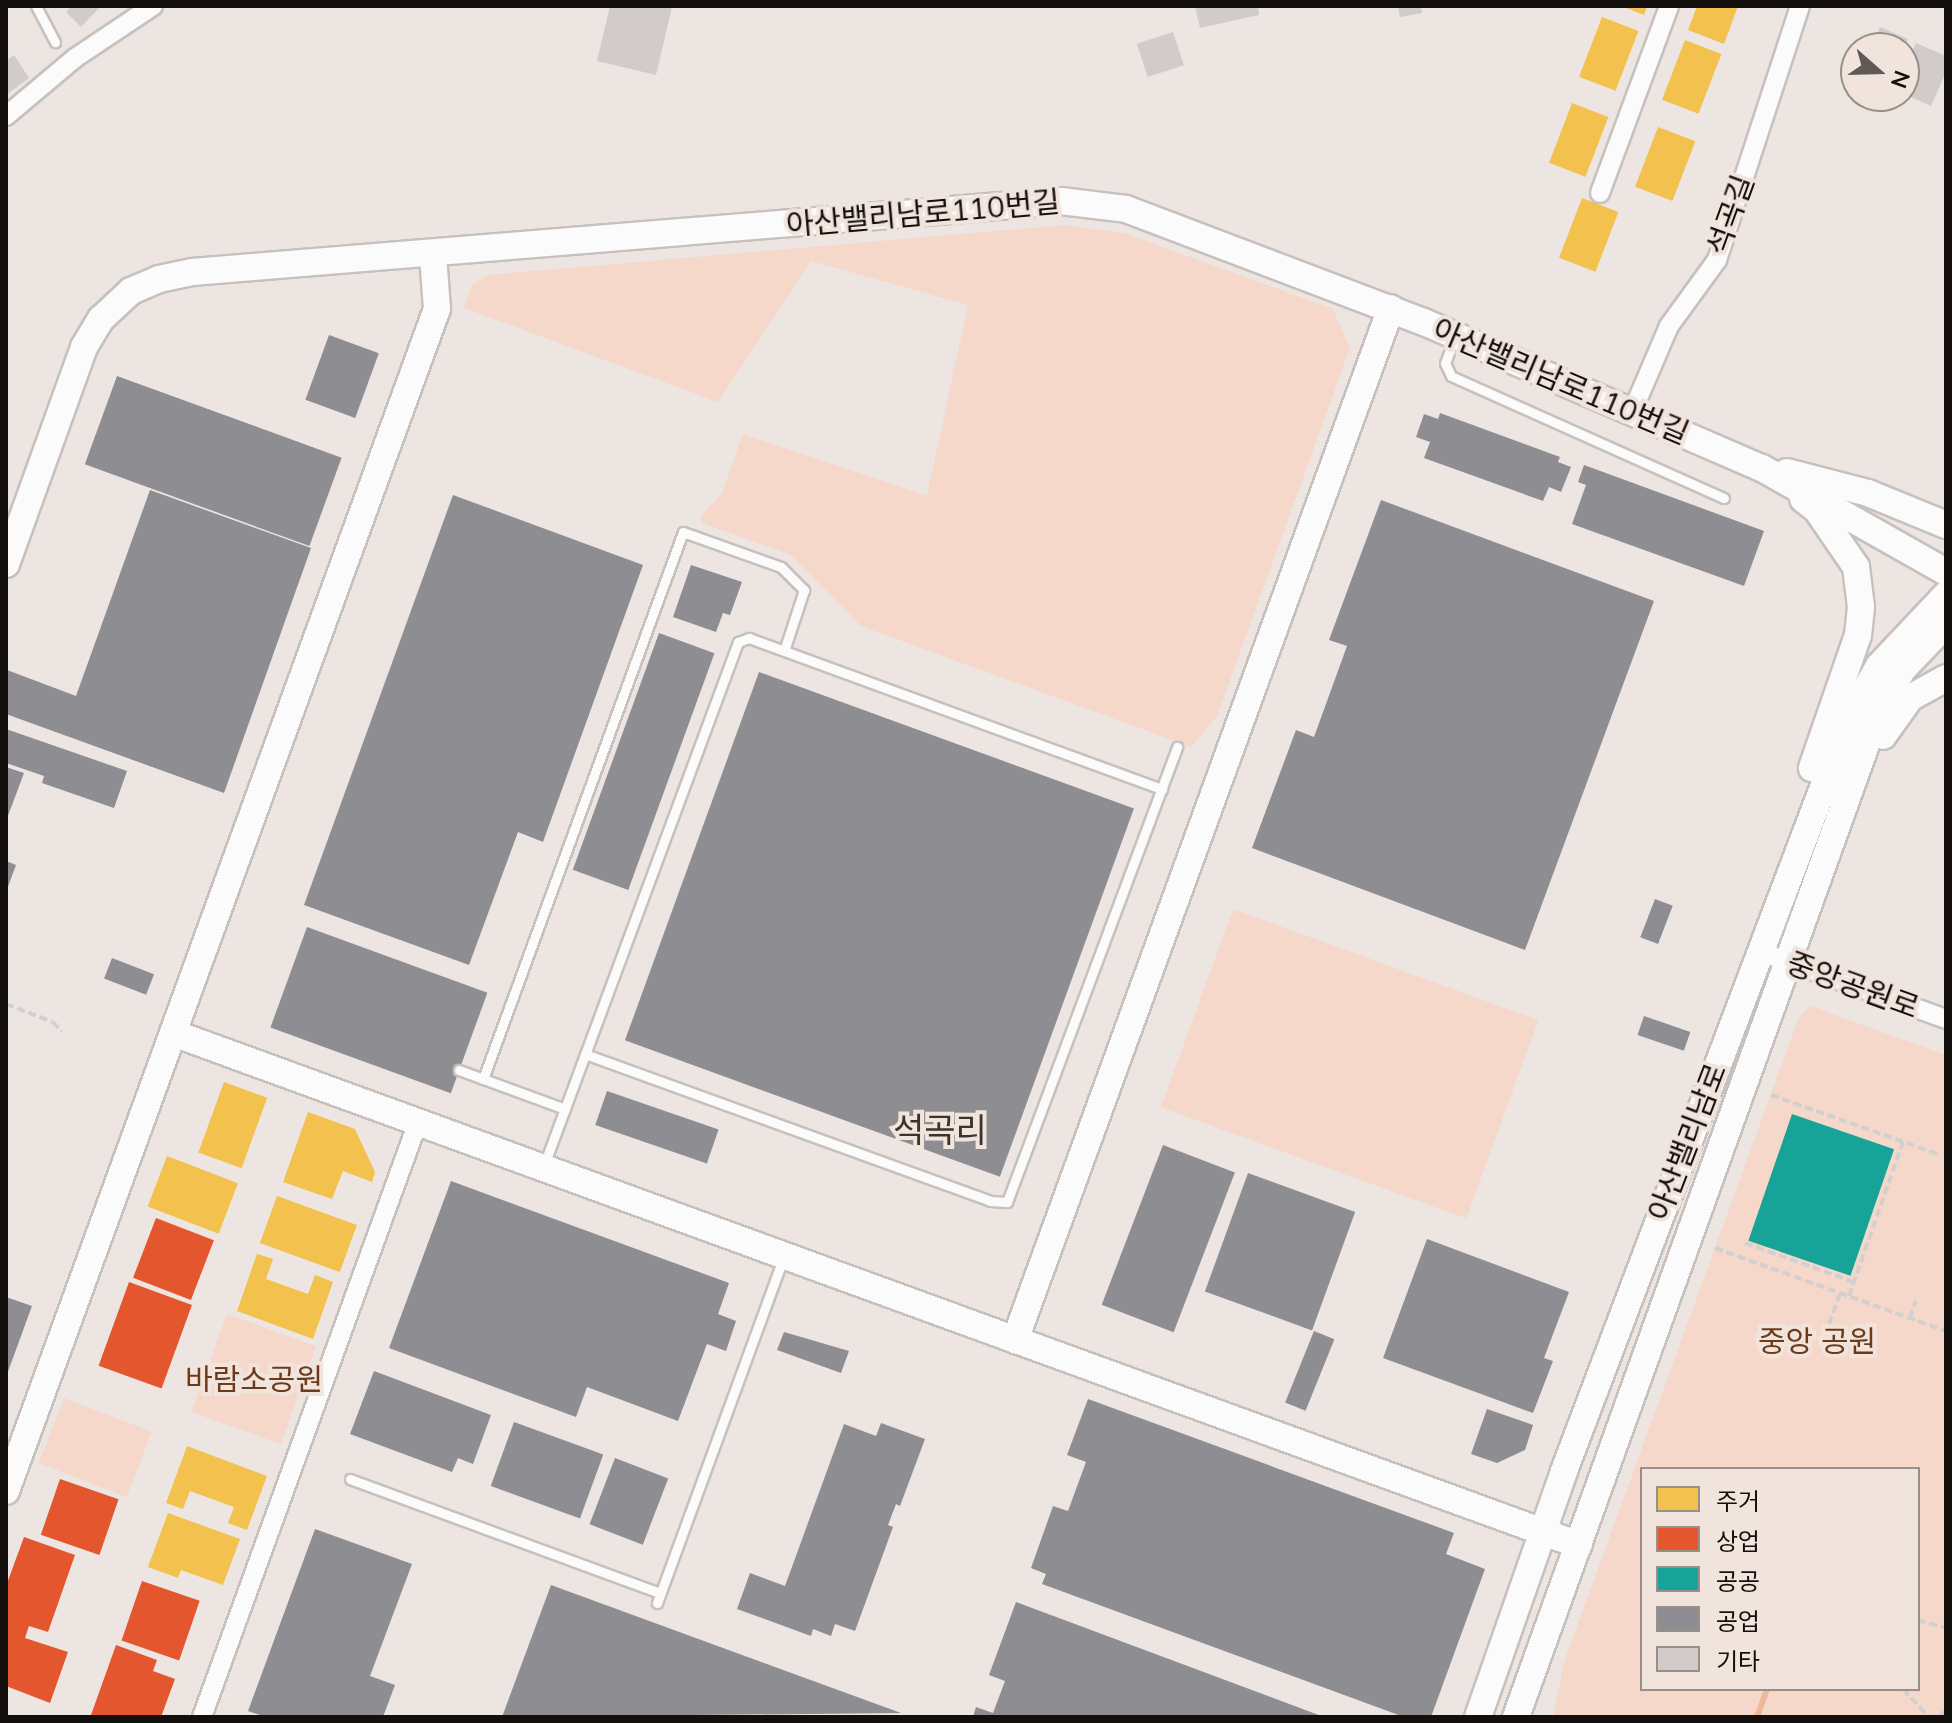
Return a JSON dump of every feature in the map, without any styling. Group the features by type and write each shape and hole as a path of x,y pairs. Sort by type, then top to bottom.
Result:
{"street":[{"path":"6,116 75,58 153,6"},
{"path":"1600,193 1669,6"},
{"name":"석곡길","path":"1633,410 1669,326 1717,260 1800,6"},
{"name":"아산밸리남로110번길","path":"6,564 84,347 101,319 131,291 192,272 1096,201 1391,308 1633,410 1762,468 1946,572"},
{"path":"6,1491 437,309 433,254"},
{"path":"1015,1340 1391,308"},
{"path":"1762,468 1830,482 1946,525"},
{"path":"1762,468 1817,510 1856,567 1861,607 1858,635 1803,798 1803,837"},
{"name":"아산밸리남로","path":"1478,1717 1759,951 1849,719 1879,666 1946,595"},
{"name":"아산밸리남로","path":"1516,1717 1888,694 1911,660 1946,624"},
{"path":"1848,798 1898,710 1925,687 1946,678"},
{"name":"중앙공원로","path":"1759,951 1946,1019"},
{"path":"173,1033 1579,1545"},
{"path":"202,1717 418,1122"}],"lane":[{"path":"36,6 55,42"},
{"path":"1450,350 1445,363 1451,376 1724,498"},
{"path":"483,1079 683,532 781,567 804,590 784,651"},
{"path":"543,1168 734,647 749,638 1162,789"},
{"path":"585,1054 990,1201 1007,1202 1177,747"},
{"path":"459,1070 565,1109"},
{"path":"350,1479 658,1598 784,1255"}],"path":[{"path":"6,1004 53,1022 62,1032"},
{"path":"1771,1095 1940,1155"},
{"path":"1849,1296 1903,1142"},
{"path":"1745,1243 1854,1282"},
{"path":"1715,1248 1946,1331"},
{"path":"1829,1324 1840,1293"},
{"path":"1910,1318 1916,1301"},
{"path":"1920,1621 1946,1628"},
{"path":"1902,1691 1929,1717"},
{"path":"1939,1717 1946,1711"}],"green space":[{"path":"1064,225 1124,233 1333,309 1350,348 1217,716 1191,747 861,626 791,555 703,523 700,517 721,495 743,434 927,496 968,305 811,261 718,402 464,308 472,285 488,275"},
{"path":"1233,909 1538,1020 1466,1218 1161,1107"},
{"name":"중앙 공원","path":"1810,1006 1946,1055 1946,1717 1553,1717 1564,1662 1799,1017"},
{"name":"바람소공원","path":"227,1314 316,1346 281,1444 191,1412"},
{"path":"64,1398 152,1432 127,1497 39,1463"}],"building: 주거":[{"path":"1621,6 1647,6 1644,15"},
{"path":"1697,6 1738,6 1724,44 1688,30"},
{"path":"1602,17 1638,31 1615,91 1579,77"},
{"path":"1685,40 1721,54 1698,114 1662,100"},
{"path":"1572,103 1608,117 1585,177 1549,163"},
{"path":"1658,127 1695,141 1672,201 1635,187"},
{"path":"1582,198 1618,212 1595,272 1559,258"},
{"path":"224,1082 267,1098 242,1168 198,1152"},
{"path":"308,1112 355,1129 375,1172 372,1182 343,1171 332,1199 283,1182"},
{"path":"167,1156 238,1183 219,1234 148,1206"},
{"path":"277,1196 357,1225 340,1272 260,1243"},
{"path":"257,1254 273,1259 266,1279 308,1294 315,1275 333,1282 313,1339 237,1311"},
{"path":"187,1446 267,1476 247,1530 228,1523 234,1507 190,1491 183,1509 166,1503"},
{"path":"168,1513 240,1539 223,1585 181,1570 178,1578 148,1567"}],"building: 상업":[{"path":"156,1218 214,1240 191,1300 133,1278"},
{"path":"129,1282 192,1305 162,1389 99,1366"},
{"path":"60,1479 119,1499 99,1555 41,1535"},
{"path":"24,1537 75,1555 48,1632 29,1626 25,1638 68,1652 50,1703 6,1686 6,1586"},
{"path":"142,1581 200,1601 179,1660 121,1641"},
{"path":"116,1645 157,1660 153,1671 175,1679 161,1717 91,1715"}],"building: 공공":[{"path":"1792,1114 1894,1149 1850,1276 1748,1241"}],"building: 공업":[{"path":"329,335 379,353 355,418 305,400"},
{"path":"117,376 342,458 309,546 85,464"},
{"path":"1440,413 1560,457 1558,462 1571,467 1561,492 1549,487 1543,501 1424,458 1430,442 1416,437 1424,414 1438,419"},
{"path":"1584,465 1764,531 1744,586 1572,524 1586,485 1578,482"},
{"path":"150,490 311,548 224,793 6,714 7,670 76,696"},
{"path":"453,495 643,565 543,842 518,832 469,965 304,905"},
{"path":"1381,500 1654,601 1525,950 1252,848 1296,730 1314,737 1347,646 1329,640"},
{"path":"691,565 742,582 730,615 723,613 716,632 673,617"},
{"path":"659,633 714,653 628,890 573,870"},
{"path":"759,672 1134,808 1000,1177 625,1040"},
{"path":"6,729 127,771 114,808 42,783 44,776 6,763"},
{"path":"6,767 24,773 6,821"},
{"path":"6,861 16,865 6,892"},
{"path":"1655,899 1673,906 1658,944 1640,937"},
{"path":"307,927 487,993 451,1093 270,1028"},
{"path":"112,958 154,974 146,995 104,979"},
{"path":"1644,1016 1690,1032 1684,1051 1637,1035"},
{"path":"607,1091 719,1129 707,1163 595,1125"},
{"path":"1163,1145 1235,1173 1174,1332 1102,1305"},
{"path":"1248,1173 1355,1212 1312,1330 1205,1291"},
{"path":"451,1181 729,1283 718,1314 736,1321 726,1351 707,1344 678,1421 587,1387 576,1417 389,1348"},
{"path":"1427,1239 1569,1292 1544,1358 1553,1361 1533,1413 1383,1358"},
{"path":"6,1297 32,1306 6,1377"},
{"path":"1314,1331 1334,1339 1306,1411 1285,1402"},
{"path":"784,1332 849,1351 841,1373 777,1350"},
{"path":"374,1371 491,1415 473,1464 458,1458 452,1472 350,1434"},
{"path":"1088,1399 1454,1533 1446,1554 1485,1569 1431,1717 1404,1717 1042,1584 1046,1574 1031,1568 1053,1506 1068,1511 1086,1462 1067,1455"},
{"path":"1487,1409 1533,1425 1525,1450 1497,1463 1471,1454"},
{"path":"514,1422 603,1454 580,1518 491,1486"},
{"path":"881,1423 925,1439 900,1506 896,1504 888,1525 893,1527 855,1631 835,1624 831,1636 813,1629 811,1636 737,1609 750,1573 785,1586 844,1424 876,1436"},
{"path":"615,1458 668,1478 643,1545 590,1524"},
{"path":"315,1529 412,1564 370,1676 395,1685 383,1717 266,1717 248,1711"},
{"path":"551,1585 901,1713 502,1717"},
{"path":"1016,1602 1324,1717 973,1717 976,1707 993,1713 1005,1681 989,1675"}],"building: 기타":[{"path":"72,6 101,6 81,27 66,12"},
{"path":"610,6 672,7 656,75 597,61"},
{"path":"1195,6 1258,6 1259,15 1200,28"},
{"path":"1398,6 1421,6 1422,13 1400,17"},
{"path":"1173,32 1184,65 1148,77 1137,44"},
{"path":"1920,45 1946,56 1946,72 1931,106 1920,101"},
{"path":"14,55 29,78 6,95 6,61"}],"waterway":[{"path":"1757,1717 1766,1691"}],"district":[{"name":"석곡리","path":"940,1130"}]}
